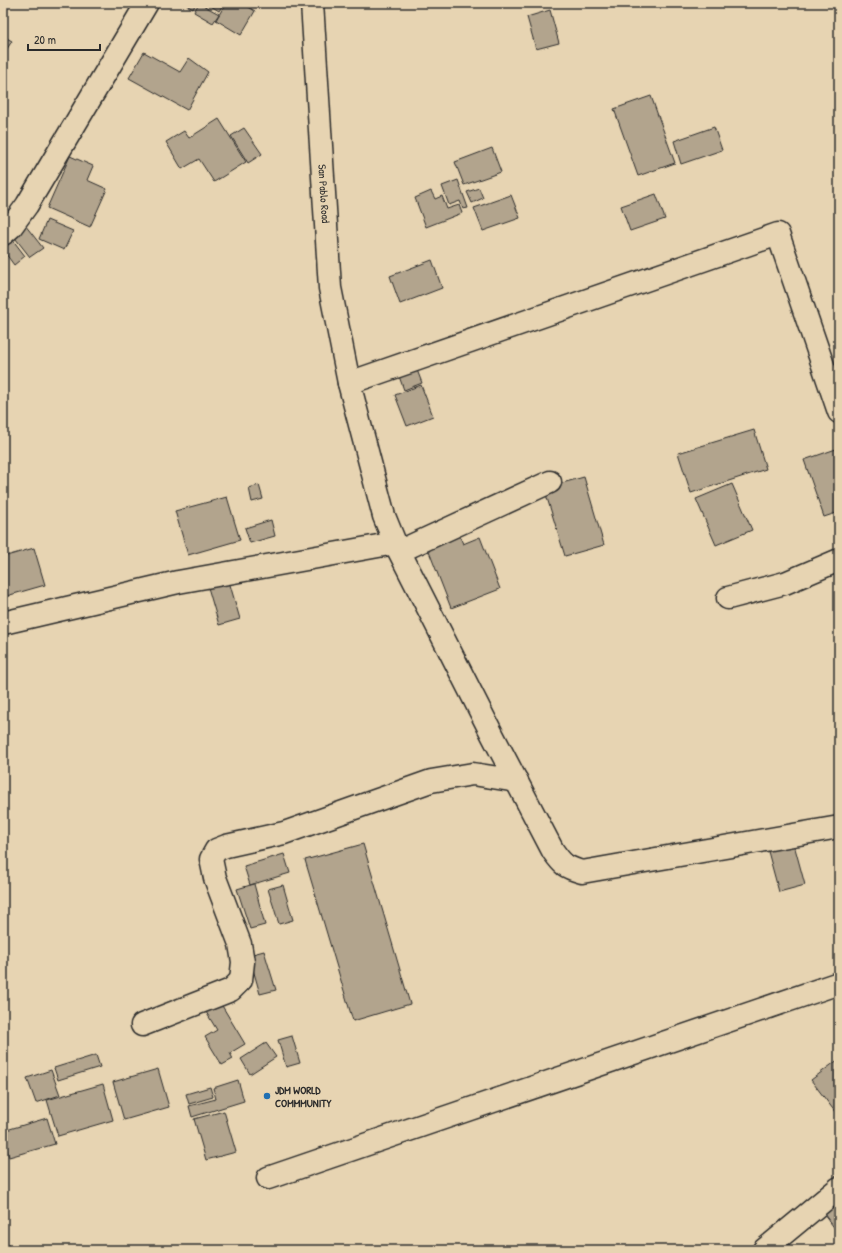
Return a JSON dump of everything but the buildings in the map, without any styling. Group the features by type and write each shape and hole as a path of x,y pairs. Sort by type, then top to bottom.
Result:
{"street":[{"path":"3,234 11,227 27,205 147,3"},
{"name":"San Pablo Road","path":"312,3 330,288 349,382 384,516 397,547 553,851 563,864 569,868 582,872 839,827"},
{"path":"349,382 778,234 839,412"},
{"path":"3,623 178,582 397,547 550,482"},
{"path":"728,598 785,583 839,560"},
{"path":"142,1025 231,990 241,980 243,962 240,944 215,878 211,859 216,850 226,846 284,833 431,782 473,774 517,781"},
{"path":"268,1178 839,983"},
{"path":"764,1250 839,1188"}],"place":[{"name":"JDM WORLD COMMMUNITY","path":"267,1096"}]}
